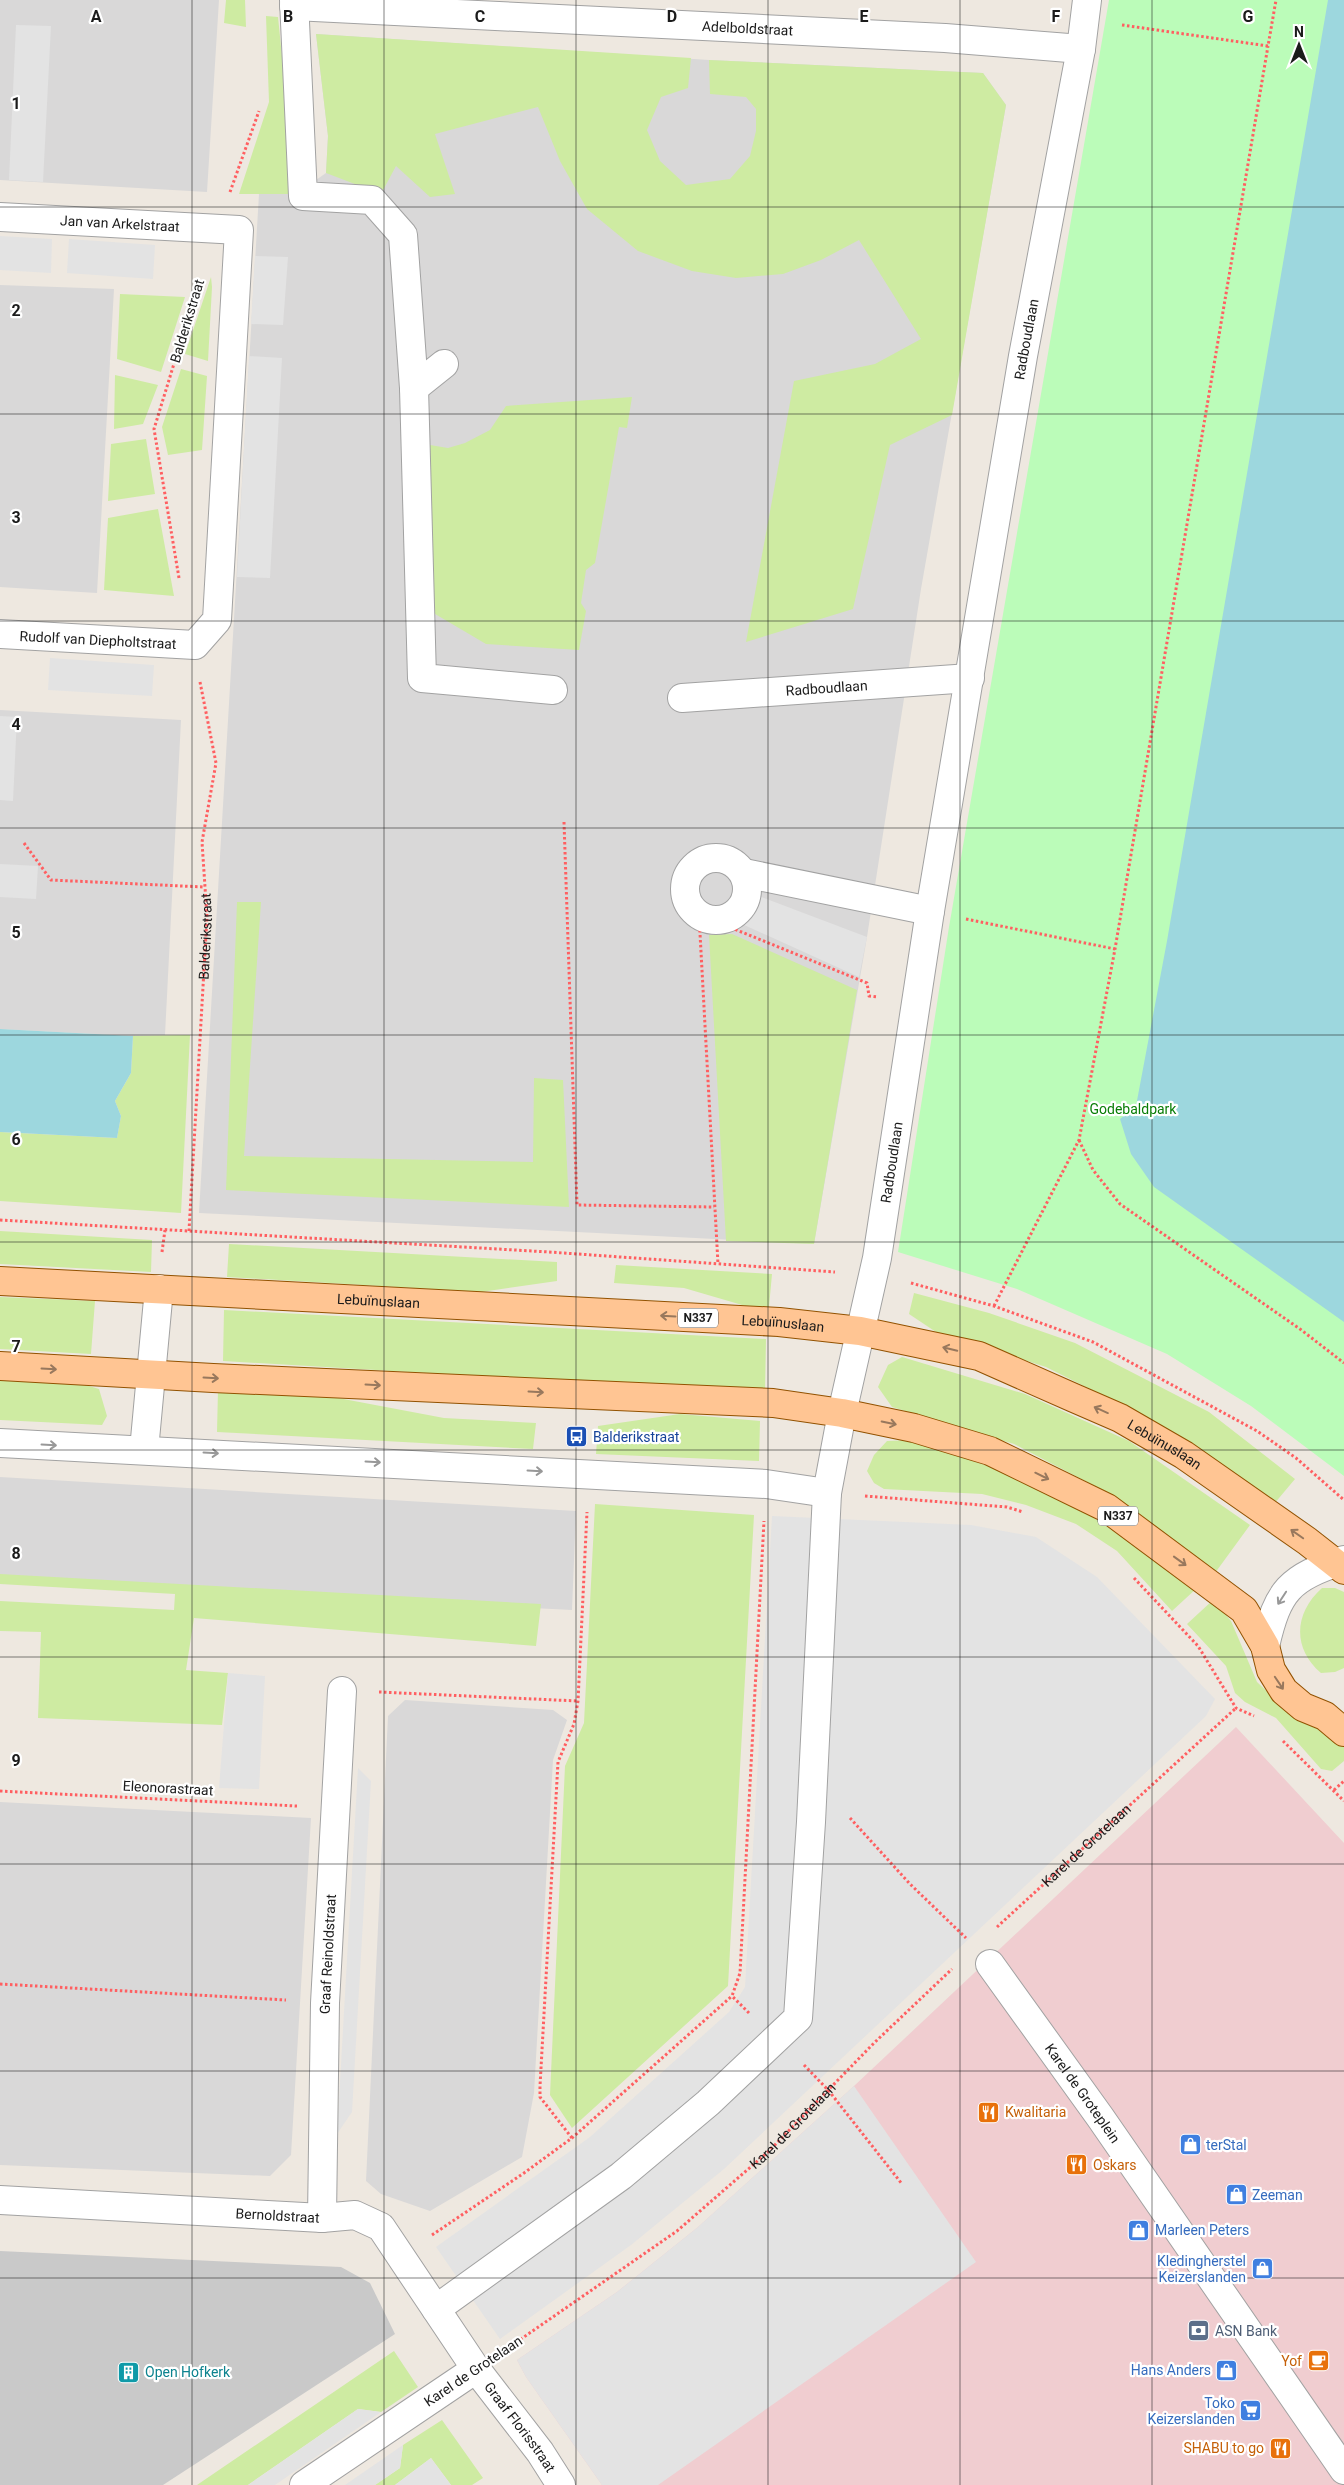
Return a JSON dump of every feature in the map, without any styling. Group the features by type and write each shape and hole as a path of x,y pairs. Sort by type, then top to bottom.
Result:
{"main road":[{"name":"Lebuïnuslaan","path":"0,1281 769,1322 860,1331 979,1356 1120,1418 1184,1456 1341,1565"},
{"name":"N337","path":"0,1366 151,1375 773,1403 842,1413 914,1428 990,1451 1107,1508 1244,1610 1265,1646 1271,1670 1284,1691 1303,1706 1338,1720"}],"street":[{"name":"Adelboldstraat","path":"294,3 946,38 1081,48"},
{"path":"294,3 303,196 372,200 403,235 414,388 422,678 553,690"},
{"name":"Radboudlaan","path":"842,1413 877,1258 930,911 1023,356 1081,48 1086,10"},
{"name":"Jan van Arkelstraat","path":"0,217 227,230"},
{"path":"195,645 217,620 227,230"},
{"path":"414,388 444,364"},
{"name":"Rudolf van Diepholtstraat","path":"0,634 195,645"},
{"name":"Radboudlaan","path":"682,698 970,678"},
{"path":"721,858 734,863 744,873 748,886 746,900 738,911 726,919 705,917 690,905 685,891 687,878 695,866 707,859 721,858"},
{"path":"744,873 930,911"},
{"path":"144,1450 159,1289"},
{"path":"436,2308 621,2176 708,2103 798,2018 811,1822 827,1493 842,1413"},
{"path":"0,1443 766,1484 827,1493"},
{"path":"1265,1646 1272,1613 1284,1592 1312,1571 1341,1565"},
{"name":"Graaf Reinoldstraat","path":"322,2218 325,2003 342,1691"},
{"name":"Karel de Groteplein","path":"983,1955 1106,2125 1344,2470"},
{"name":"Bernoldstraat","path":"0,2200 322,2218 355,2215 381,2227 476,2369"},
{"name":"Karel de Grotelaan","path":"304,2485 476,2369"},
{"name":"Graaf Florisstraat","path":"476,2369 540,2452 561,2485"}],"path":[{"path":"994,1306 1079,1140 1115,949 1276,0"},
{"path":"1086,10 1268,46"},
{"path":"227,230 259,112 259,103"},
{"name":"Balderikstraat","path":"180,583 154,429 198,287"},
{"name":"Balderikstraat","path":"0,1220 189,1231 207,917 202,842 216,763 202,697 195,645"},
{"path":"564,822 577,1205 714,1208"},
{"path":"24,843 51,880 204,887"},
{"path":"930,911 1115,949"},
{"path":"718,1264 714,1208 705,917 867,984 869,996 916,1002"},
{"path":"1079,1140 1094,1170 1120,1204 1300,1329 1344,1363"},
{"path":"572,2138 540,2097 540,2086 558,1762 574,1724 578,1701 589,1474"},
{"path":"827,1493 1007,1507 1026,1512"},
{"path":"1128,1571 1198,1646 1236,1708 1258,1718"},
{"path":"342,1691 578,1701"},
{"name":"Karel de Grotelaan","path":"476,2369 677,2231 769,2151 874,2043 983,1955 1236,1708"},
{"path":"1281,1739 1344,1801"},
{"path":"1334,1790 1344,1781"},
{"name":"Eleonorastraat","path":"0,1791 336,1808"},
{"path":"850,1818 910,1884 983,1955"},
{"path":"0,1984 325,2003"},
{"path":"400,2257 572,2138 732,1996"}],"shaded area":[{"path":"0,0 219,0 207,192 0,180"},
{"path":"16,25 51,26 43,182 9,180"},
{"path":"316,34 709,60 983,73 1006,105 921,589 867,937 814,1244 199,1213 259,194 296,194 326,173 328,136"},
{"path":"0,236 52,239 51,273 0,270"},
{"path":"69,239 155,245 153,279 67,273"},
{"path":"255,256 288,257 283,325 251,324"},
{"path":"0,285 114,289 97,593 0,587"},
{"path":"249,356 282,358 270,578 237,577"},
{"path":"50,658 154,665 152,696 48,690"},
{"path":"0,710 181,720 165,1035 133,1036 0,1029"},
{"path":"0,716 17,717 13,801 0,800"},
{"path":"0,864 38,866 36,899 0,897"},
{"path":"759,896 867,937 859,977 742,924"},
{"path":"0,1477 576,1511 572,1610 0,1580"},
{"path":"772,1516 971,1525 1036,1537 1097,1577 1215,1699 1206,1716 724,2169 631,2245 500,2339 436,2247 590,2137 729,2012 745,1987"},
{"path":"228,1673 265,1676 259,1789 219,1788"},
{"path":"405,1700 553,1710 567,1720 553,1760 534,2093 522,2157 430,2211 381,2194 366,2181 388,1716"},
{"path":"1236,1727 1344,1843 1344,2485 602,2485 526,2377 517,2360 617,2292 698,2227 854,2086"},
{"path":"358,1768 371,1781 352,2112 337,2134"},
{"path":"0,1802 311,1818 291,2155 270,2176 0,2165"},
{"path":"854,2086 976,2262 658,2485 602,2485 526,2377 517,2360 617,2292 698,2227"},
{"name":"Open Hofkerk","path":"0,2251 341,2267 370,2283 395,2334 163,2485 0,2485"},
{"path":"358,2409 381,2412 275,2485 248,2485"},
{"path":"403,2445 400,2468 375,2485 345,2485"},
{"path":"431,2458 451,2485 395,2485"}],"green space":[{"path":"226,0 245,0 246,27 224,23"},
{"name":"Godebaldpark","path":"1109,0 1344,0 1344,1476 1251,1406 1167,1354 1017,1289 898,1252 949,927"},
{"path":"266,16 278,17 296,194 239,194 269,102"},
{"path":"316,34 691,58 688,88 661,97 647,130 660,161 686,185 730,179 750,156 756,131 756,109 746,97 710,94 709,60 983,73 1006,105 952,415 890,445 853,609 746,642 794,381 875,364 921,339 859,240 821,260 783,274 736,278 692,271 638,251 587,209 560,161 538,107 435,134 455,194 430,197 396,166 381,194 326,173 328,136"},
{"path":"211,277 212,287 208,361 185,354"},
{"path":"120,294 185,297 161,372 117,359"},
{"path":"181,369 207,376 202,450 168,455 162,427"},
{"path":"115,375 158,385 143,424 114,429"},
{"path":"632,397 627,428 619,427 595,563 586,570 581,603 586,611 579,650 486,644 430,611 424,444 448,448 465,443 490,430 506,406"},
{"path":"146,439 155,494 108,501 111,444"},
{"path":"158,509 174,596 104,590 108,518"},
{"path":"237,902 261,902 244,1156 533,1162 534,1078 563,1080 569,1207 226,1190"},
{"path":"732,934 857,990 814,1244 726,1241 709,935"},
{"path":"190,1035 181,1213 0,1201 0,1132 117,1138 121,1116 115,1101 131,1073 133,1036"},
{"path":"0,1231 152,1240 151,1272 0,1264"},
{"path":"229,1244 557,1262 557,1281 481,1292 227,1277"},
{"path":"616,1265 772,1274 769,1307 749,1307 684,1288 614,1283"},
{"path":"914,1293 989,1313 1075,1343 1209,1412 1295,1479 1274,1504 1130,1409 1046,1367 936,1332 909,1314"},
{"path":"0,1297 95,1301 91,1354 0,1349"},
{"path":"224,1310 766,1339 765,1393 223,1361"},
{"path":"902,1357 1025,1394 1129,1441 1250,1525 1215,1573 1112,1495 1014,1444 892,1407 878,1387 888,1365"},
{"path":"0,1378 76,1382 99,1389 107,1416 102,1425 0,1420"},
{"path":"218,1390 317,1394 444,1418 536,1423 533,1449 217,1432"},
{"path":"680,1414 760,1421 759,1461 596,1454 598,1426"},
{"path":"912,1440 1011,1474 1066,1499 1197,1588 1172,1611 1117,1551 1076,1524 1026,1505 982,1494 884,1489 874,1483 867,1471 874,1455 887,1441"},
{"path":"595,1504 754,1515 728,1986 572,2128 550,2095 565,1766 584,1723"},
{"path":"0,1574 541,1604 536,1646 194,1618 186,1670 228,1673 222,1725 38,1718 41,1632 0,1631 0,1601 174,1610 175,1594 0,1584"},
{"path":"1322,1588 1335,1588 1344,1592 1344,1668 1335,1672 1321,1673 1305,1653 1301,1642 1300,1630 1306,1608"},
{"path":"1213,1600 1231,1621 1257,1682 1280,1704 1300,1715 1344,1747 1344,1761 1332,1771 1321,1769 1276,1718 1245,1702 1235,1693 1226,1666 1187,1624"},
{"path":"394,2351 418,2387 381,2412 358,2409 248,2485 197,2485"},
{"path":"442,2420 483,2478 472,2485 451,2485 431,2458 395,2485 375,2485 400,2468 403,2445"}],"water":[{"path":"1328,0 1344,0 1344,1322 1154,1187 1131,1154 1120,1119 1136,1106 1167,941"},
{"path":"0,1029 133,1036 131,1073 115,1101 121,1116 117,1138 0,1132"}],"place":[{"name":"Balderikstraat","path":"577,1437"},
{"name":"Kwalitaria","path":"989,2112"},
{"name":"terStal","path":"1190,2145"},
{"name":"Oskars","path":"1077,2165"},
{"name":"Zeeman","path":"1236,2195"},
{"name":"Marleen Peters","path":"1139,2230"},
{"name":"Kledingherstel Keizerslanden","path":"1262,2269"},
{"name":"ASN Bank","path":"1199,2331"},
{"name":"Yof","path":"1318,2361"},
{"name":"Hans Anders","path":"1227,2370"},
{"name":"Open Hofkerk","path":"129,2372"},
{"name":"Toko Keizerslanden","path":"1251,2411"},
{"name":"SHABU to go","path":"1280,2448"}]}
